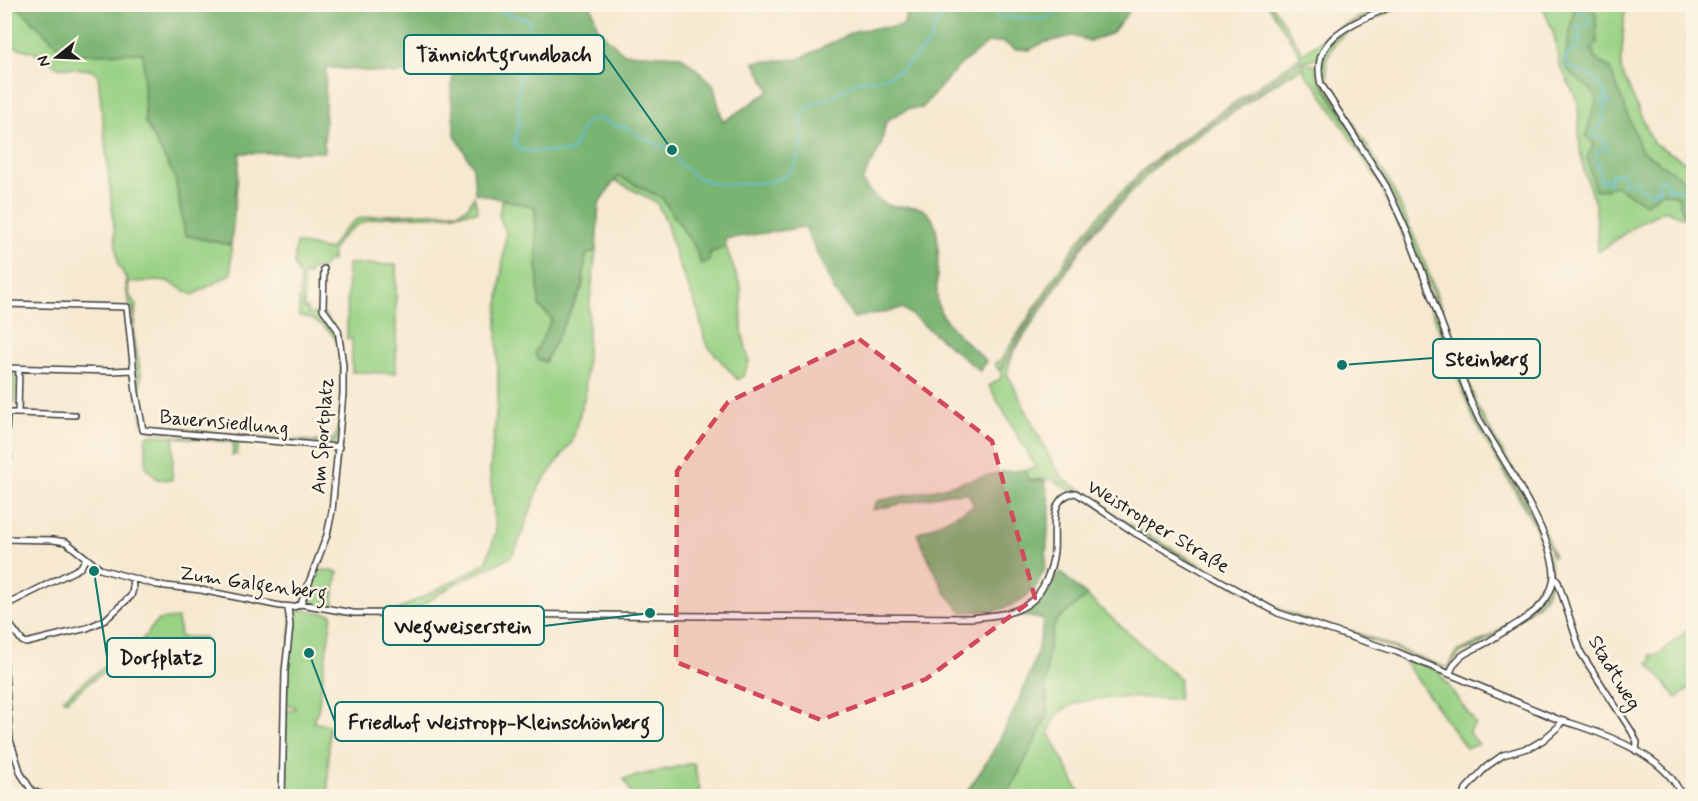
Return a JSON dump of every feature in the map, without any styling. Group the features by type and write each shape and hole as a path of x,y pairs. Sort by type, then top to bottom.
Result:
{"street":[{"name":"Stadtweg","path":"1396,4 1336,33 1323,50 1319,63 1320,77 1324,89 1383,178 1408,234 1475,410 1539,525 1549,553 1554,577 1558,582 1581,653 1632,732 1637,742 1636,751"},
{"name":"Am Sportplatz","path":"301,604 327,535 335,490 343,394 342,354 338,330 323,309 324,269"},
{"path":"4,304 127,307 134,370 4,368"},
{"path":"18,413 19,369"},
{"name":"Bauernsiedlung","path":"134,370 143,430 339,447"},
{"path":"9,458 5,458 7,413 75,415"},
{"name":"Weistropper Straße","path":"363,614 948,618 1002,615 1028,604 1039,592 1052,563 1054,515 1057,505 1066,495 1076,493 1135,533 1278,613 1373,643 1636,751 1672,778 1681,796"},
{"name":"Zum Galgenberg","path":"4,539 60,540 73,546 94,566 157,585 288,607 301,604 363,614"},
{"path":"86,558 81,567 76,570 8,604 4,616 22,641 34,643 93,626 105,620 126,602 133,590 143,581"},
{"path":"1450,673 1461,654 1482,646 1540,606 1550,591 1554,577"},
{"path":"132,578 133,590"},
{"path":"282,796 285,671 290,626 288,607"},
{"path":"4,660 10,740 26,784 32,791 47,796"},
{"path":"1464,796 1466,789 1486,767 1503,755 1531,747 1543,740 1562,721"},
{"path":"4,751 10,740"}],"highlighted area":[{"path":"859,339 992,441 1035,598 926,679 821,720 676,662 677,471 728,402"}],"green space":[{"path":"16,5 67,54 144,53 145,122 175,177 185,235 231,245 231,274 193,295 167,281 128,282 118,264 98,75 93,70 58,67 33,52 5,44 4,7"},
{"path":"16,5 591,5 598,29 623,53 681,56 713,84 723,122 770,91 754,62 799,59 858,30 903,26 909,5 1134,5 1112,33 1090,41 1073,36 1043,43 1029,50 1015,49 1003,42 988,43 958,67 922,108 907,109 886,121 881,146 862,181 879,201 893,206 918,207 931,217 935,226 938,248 938,305 952,327 986,361 980,371 903,308 854,318 834,290 805,227 725,239 726,247 710,253 709,261 701,264 696,249 662,198 618,176 599,203 596,250 586,255 582,288 545,362 537,359 535,353 552,319 539,306 535,207 475,193 473,167 455,135 451,95 454,65 394,74 326,67 324,152 240,153 231,245 185,235 175,177 145,122 143,53 66,54"},
{"path":"1268,5 1272,5 1303,53 1345,24 1389,5 1338,31 1323,47 1317,58 1299,62 1164,153 1143,172 1086,235 1022,331 999,371 995,363 1001,360 1076,244 1100,214 1142,171 1164,152 1301,56"},
{"path":"1404,5 1352,30 1337,40 1326,59 1328,82 1391,184 1420,250 1478,408 1533,506 1554,556 1552,557 1547,541 1476,409 1452,346 1453,343 1388,185 1323,82 1323,55 1327,46 1334,39 1361,21"},
{"path":"1542,5 1625,5 1621,70 1653,143 1693,166 1693,222 1665,210 1641,222 1598,252 1596,207 1584,171 1580,149 1578,102 1559,63 1554,34"},
{"path":"1575,5 1592,5 1596,14 1597,44 1592,49 1595,59 1610,68 1641,150 1693,186 1693,218 1683,215 1678,196 1662,192 1646,204 1616,186 1595,191 1587,157 1594,144 1586,135 1597,99 1594,93 1567,69 1564,63"},
{"path":"1302,63 1316,66 1318,77 1378,174 1406,234 1477,419 1537,526 1550,562 1552,578 1546,595 1539,604 1477,646 1461,652 1447,668 1457,652 1488,638 1538,602 1548,585 1549,567 1535,526 1474,420 1403,236 1379,182 1317,87 1304,73 1304,67 1167,157 1153,169 1090,236 1013,353 1007,373 1053,464 1065,481 1082,490 1124,521 1270,605 1307,620 1360,634 1446,668 1374,641 1287,615 1135,531 1080,492 1067,489 1052,479 1028,480 1025,470 1036,467 989,386 1001,378 1001,372 1024,332 1088,236 1145,173 1165,155"},
{"path":"618,176 662,198 696,249 701,264 710,253 726,247 741,288 742,332 749,362 743,376 738,380 706,344 698,311 676,257 666,221 656,202 614,180"},
{"path":"474,196 478,212 382,218 361,223 338,241 333,251 332,261 328,261 321,269 309,270 309,275 303,275 304,308 307,308 308,314 317,314 317,311 322,311 335,328 342,354 341,399 337,341 321,324 299,316 300,277 294,265 296,243 329,250 347,227 361,218 459,212 468,207"},
{"path":"502,199 535,207 539,306 552,319 535,353 582,288 586,255 596,250 589,309 585,395 572,442 540,485 511,557 458,582 412,611 362,612 306,602 305,598 314,575 318,573 315,572 316,569 338,572 333,599 335,606 362,611 398,610 487,561 496,531 490,472 498,395 497,317 506,232 499,216"},
{"path":"348,264 396,265 396,373 352,372 352,339 347,339"},
{"path":"128,282 129,295 136,305 133,332 141,374 141,410 132,332 133,310 128,301 126,283"},
{"path":"5,370 15,370 15,402 5,402"},
{"path":"340,410 338,439 334,444 154,431 143,424 142,419 150,426 325,442 330,441 336,435"},
{"path":"150,435 233,440 238,443 237,454 232,455 234,442 174,437 172,480 157,479 146,466 146,437"},
{"path":"1025,470 1028,480 1045,481 1050,507 1045,569 1034,590 1017,603 996,611 962,612 945,592 917,534 974,506 968,493 947,494 872,510 877,501 1002,472"},
{"path":"1060,572 1087,596 1057,620 1052,631 1047,657 1048,715 1007,796 962,796 1001,737 1034,661 1043,619 1015,615 1039,604"},
{"path":"1087,596 1180,679 1178,699 1117,697 1100,698 1071,705 1058,714 1049,732 1081,796 1007,796 1048,715 1047,657 1052,631 1057,620"},
{"path":"295,609 332,614 318,710 313,722 329,725 328,796 284,796 286,715 287,710 294,711 295,707 286,704 292,611"},
{"path":"178,618 180,637 205,637 205,662 144,660 121,664 99,675 66,701 63,699 141,641 158,620"},
{"path":"1690,628 1693,631 1693,685 1677,698 1648,663 1652,660 1650,655 1658,655"},
{"path":"1402,658 1437,670 1476,724 1468,732 1479,744 1466,748"},
{"path":"694,763 701,796 632,796 624,779"}],"waterway":[{"path":"490,4 500,12 529,20 531,43 521,66 518,89 519,127 514,141 518,149 571,152 583,127 599,118 615,126 626,127 641,137 672,150 679,163 696,177 730,185 767,182 785,176 793,168 803,145 801,117 810,106 835,95 859,80 873,80 889,76 904,68 929,43 936,25 945,13 957,4"},
{"path":"986,4 999,17 1040,19 1050,17 1066,4"},
{"path":"1585,4 1584,9 1578,11 1590,19 1587,27 1577,27 1576,31 1581,40 1576,41 1577,50 1568,53 1565,58 1566,65 1595,79 1607,95 1601,102 1604,98 1610,101 1604,105 1606,108 1602,117 1603,121 1593,135 1596,138 1601,137 1607,146 1606,149 1600,149 1595,158 1600,163 1597,165 1601,174 1599,182 1604,182 1604,179 1609,184 1612,174 1617,175 1621,172 1625,179 1623,184 1631,185 1633,180 1639,182 1638,188 1653,194 1656,188 1658,192 1660,191 1659,181 1665,180 1666,184 1670,185 1667,188 1671,190 1675,188 1684,192 1688,198 1685,201 1689,201 1694,207"}],"place":[{"name":"Tännichtgrundbach","path":"672,150"},
{"name":"Steinberg","path":"1342,365"},
{"name":"Dorfplatz","path":"94,571"},
{"name":"Wegweiserstein","path":"650,613"},
{"name":"Friedhof Weistropp-Kleinschönberg","path":"309,653"}]}
